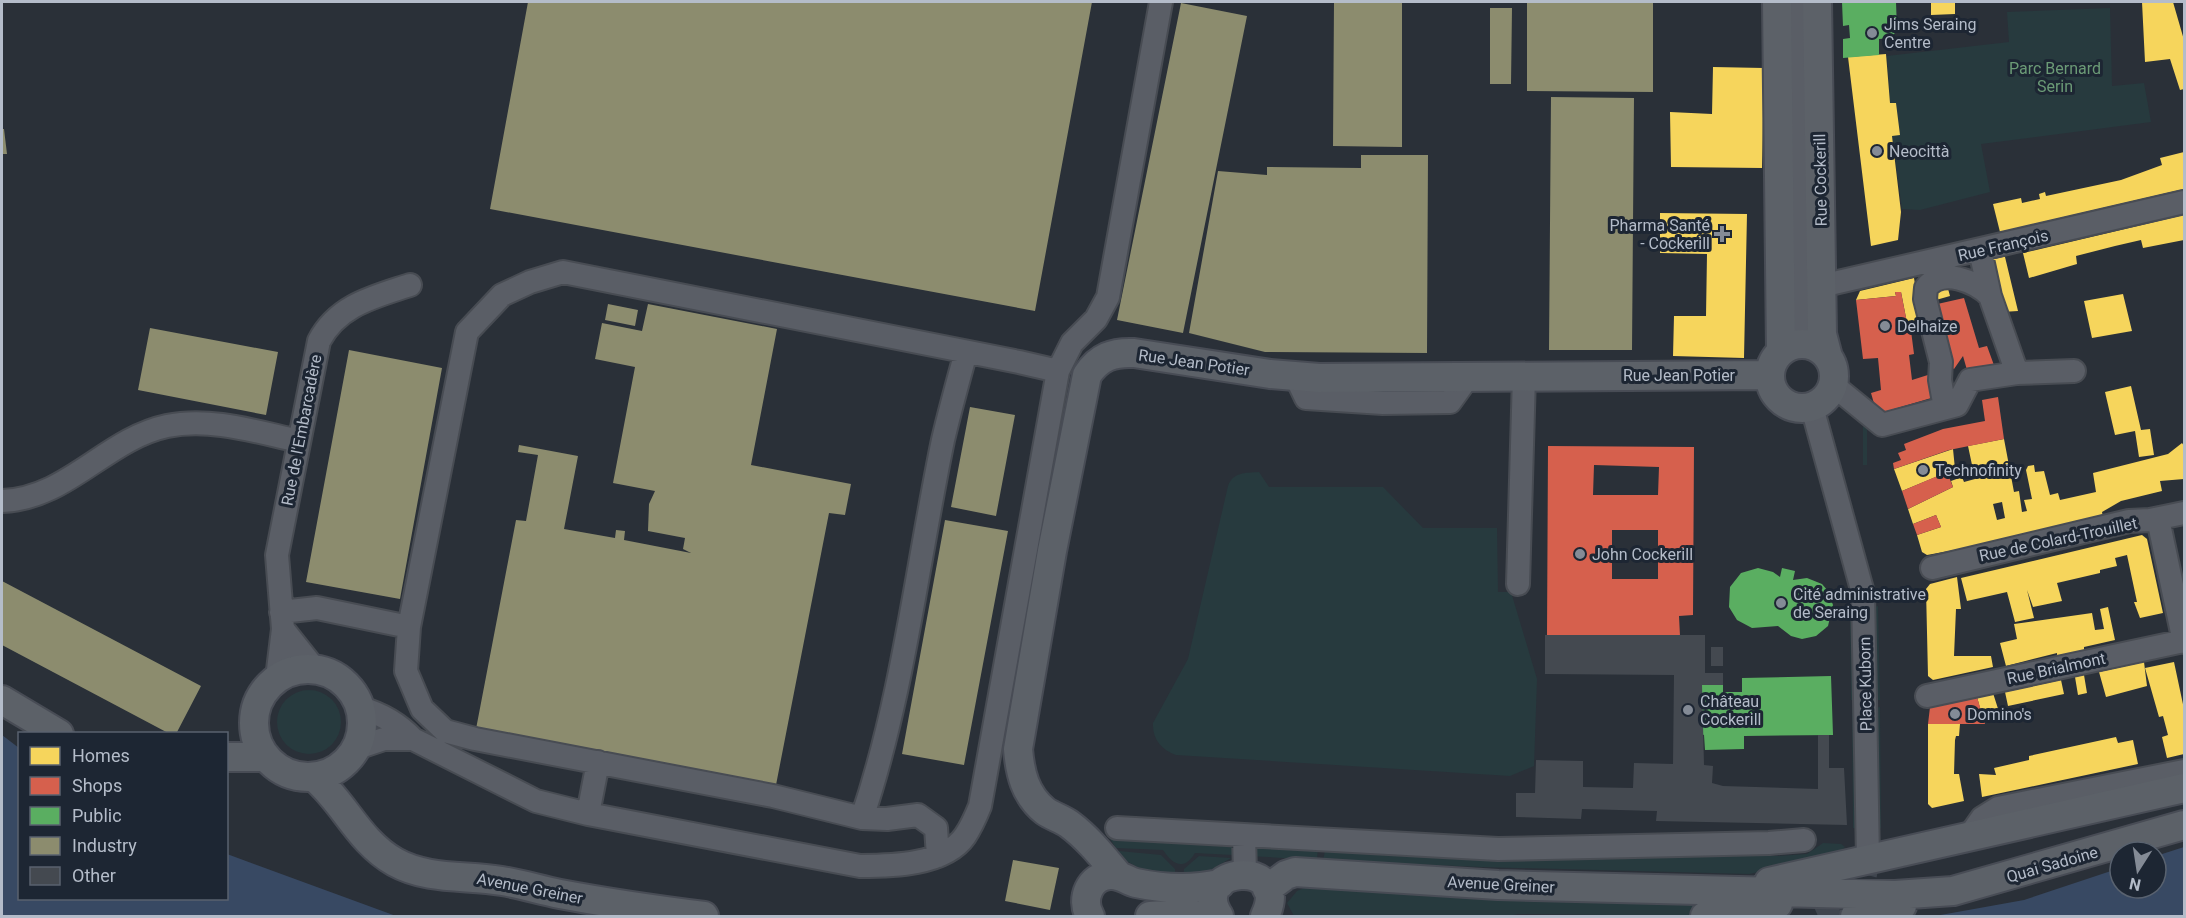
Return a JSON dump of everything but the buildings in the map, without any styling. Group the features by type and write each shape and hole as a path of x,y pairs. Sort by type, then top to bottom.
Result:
{"main road":[{"path":"1777,2 1784,357 1771,387 1778,398 1788,406 1800,409 1822,402 1833,385 1834,376 1828,357 1813,346 1784,357"},
{"name":"Rue Cockerill","path":"1818,2 1822,334 1828,357"},
{"name":"Rue Jean Potier","path":"1125,879 1069,824 1046,812 1032,799 1020,774 1018,749 1052,551 1087,375 1104,357 1119,352 1296,377 1468,377 1524,376 1784,357"},
{"path":"345,809 352,755 362,735 361,708 354,693 344,681 330,672 314,668 295,670 277,678 263,691 255,709 254,728 258,743 266,757 287,773 314,777 326,775 352,755"},
{"path":"2,700 56,732"},
{"path":"228,754 254,728"},
{"path":"228,756 266,757"},
{"name":"Avenue Greiner","path":"314,777 330,790 345,809 354,827 371,846 395,862 413,869 440,876 505,881 558,894 704,916"},
{"path":"1705,916 1785,902 1815,893 1868,859 2184,788"},
{"name":"Quai Sadoine","path":"1953,891 2184,825"},
{"path":"1082,837 1083,907"},
{"name":"Avenue Greiner","path":"1741,890 1868,859"},
{"name":"Avenue Greiner","path":"1249,891 1295,872 1509,885 1741,890 1758,893 1895,895 1953,891"},
{"path":"1083,907 1101,877 1125,879 1157,887 1249,891"},
{"path":"1125,879 1140,896 1136,916"},
{"path":"1219,916 1214,903 1249,891"},
{"path":"1855,916 1938,899 1953,891"},
{"path":"1150,916 1201,916"}],"street":[{"path":"361,708 380,713 401,727 413,739 536,801 588,814 860,866 901,866 938,856 964,837 980,806 1058,371 1072,343 1096,319 1108,297 1161,2"},
{"name":"Rue Cockerill","path":"1784,357 1797,2"},
{"name":"Rue François","path":"1821,286 2184,202"},
{"path":"1980,250 1990,296 2017,373"},
{"path":"938,856 936,828 918,815 887,819 862,818 773,796 445,731 422,709 405,671 409,627 467,332 502,295 530,282 563,272 1058,371"},
{"path":"1945,408 1940,381 1941,362 1925,298 1926,288 1939,279 1958,279 1975,284 1990,296"},
{"name":"Rue de l'Embarcadère","path":"277,678 282,621 278,555 315,356 326,328 333,319 356,304 410,285"},
{"path":"862,818 876,776 896,694 944,438 966,352"},
{"path":"1833,385 1882,425 1957,405 1970,380 2017,373 2074,371"},
{"path":"1518,584 1524,376"},
{"name":"Place Kuborn","path":"1812,407 1863,593 1868,859"},
{"path":"2,501 15,501 47,492 126,443 147,432 167,426 208,423 299,441"},
{"name":"Rue de Colard-Trouillet","path":"1932,568 2129,521 2158,519 2184,513"},
{"path":"2158,519 2178,577 2184,641"},
{"path":"314,668 282,621 317,608 409,627"},
{"name":"Rue Brialmont","path":"1928,696 2184,641"},
{"path":"352,755 384,739 413,739"},
{"path":"588,814 598,762"},
{"path":"1970,835 1982,818 1998,808 2184,771"},
{"path":"1117,828 1498,849 1768,843 1804,840"},
{"path":"1244,835 1249,891"}],"green space":[{"name":"Parc Bernard Serin","path":"2110,8 2112,86 2144,83 2151,122 1981,144 1990,192 1920,210 1902,209 1892,136 1900,134 1896,103 1890,103 1887,56 2009,42 2007,12"},
{"path":"1863,427 1867,427 1867,465 1863,465"},
{"path":"1259,472 1269,487 1383,487 1423,528 1497,528 1498,592 1511,592 1537,679 1534,766 1510,776 1176,755 1162,747 1154,734 1153,723 1188,659 1228,486 1236,476"},
{"path":"1878,606 1880,700 1874,700 1873,607"},
{"path":"1850,616 1856,616 1857,700 1851,700"},
{"path":"303,690 315,690 332,699 339,710 341,722 339,734 332,745 315,754 303,754 291,749 282,740 277,728 277,716 282,704 291,695"},
{"path":"1880,707 1881,828 1876,828 1874,708"},
{"path":"1852,708 1857,708 1859,828 1853,828"},
{"path":"1109,837 1227,843 1232,846 1233,855 1195,853 1187,862 1179,864 1163,850 1116,848"},
{"path":"1823,843 1841,844 1845,847 1838,853 1749,874 1481,867 1323,860 1326,847 1503,856 1778,856 1807,854"},
{"path":"1259,844 1318,845 1317,860 1250,856"},
{"path":"1119,851 1161,855 1175,869 1175,875 1144,871 1116,855"},
{"path":"1199,856 1231,858 1207,872 1184,874 1184,869"},
{"path":"1310,885 1760,901 1688,916 1518,914 1509,916 1294,916 1287,903 1297,891"}],"water":[{"path":"2,735 18,747 18,900 228,900 228,854 396,916 2,916"},
{"path":"2184,847 2184,916 1935,916 2024,900 2108,872 2108,900 2168,900 2168,852"}],"tunnel":[{"path":"1818,916 1838,907 1854,896 1864,881 1868,859"}],"place":[{"name":"Jims Seraing Centre","path":"1872,33"},
{"name":"Neocittà","path":"1877,151"},
{"name":"Pharma Santé - Cockerill","path":"1722,234"},
{"name":"Delhaize","path":"1885,326"},
{"name":"Technofinity","path":"1923,470"},
{"name":"John Cockerill","path":"1580,554"},
{"name":"Cité administrative de Seraing","path":"1781,603"},
{"name":"Château Cockerill","path":"1688,710"},
{"name":"Domino's","path":"1955,714"}]}
